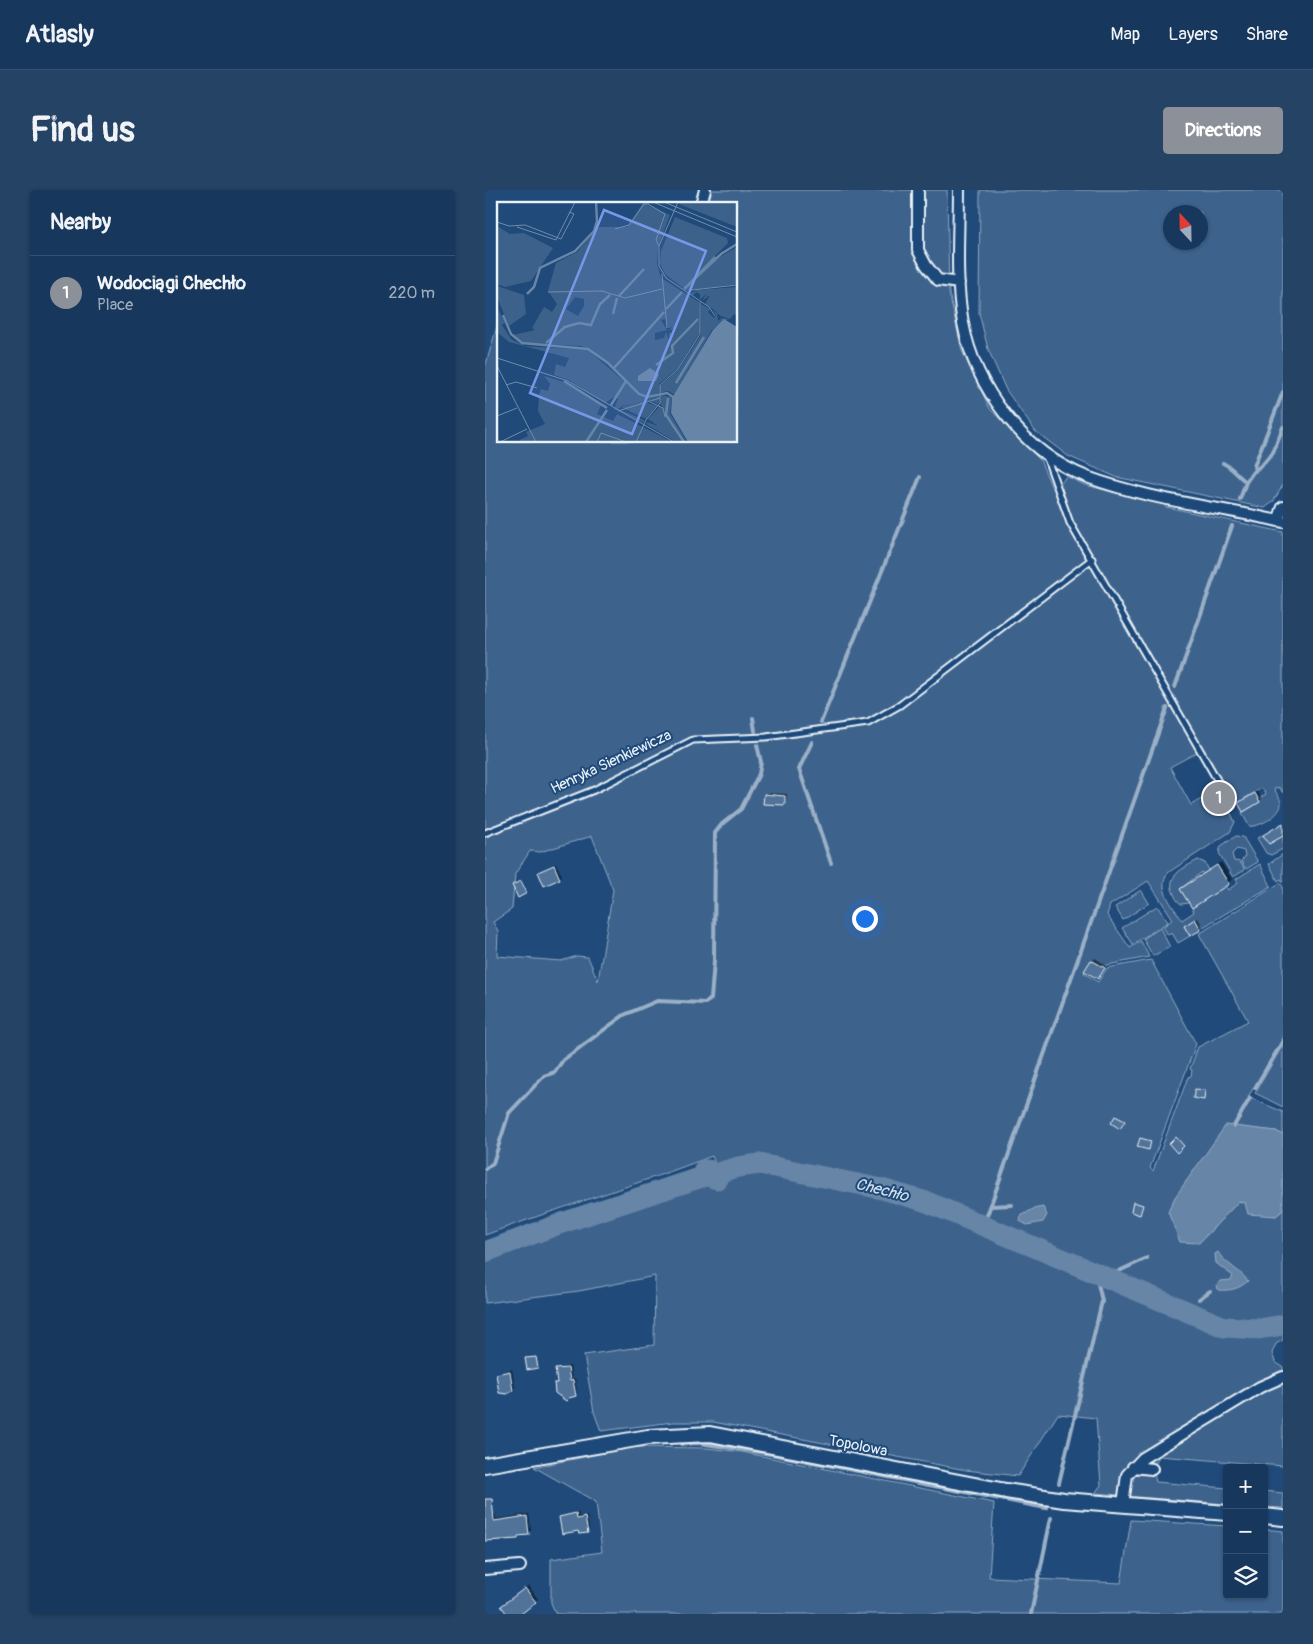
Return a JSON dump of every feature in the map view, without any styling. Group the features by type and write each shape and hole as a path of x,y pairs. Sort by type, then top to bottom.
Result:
{"street":[{"path":"918,190 918,250 926,265 938,280 959,283"},
{"path":"959,190 959,283 963,322 979,372 1007,416 1045,453 1086,476 1114,485 1281,522 1283,506"},
{"path":"1124,1497 1127,1475 1133,1467 1151,1453 1260,1387 1283,1378"},
{"name":"Topolowa","path":"485,1465 648,1437 710,1434 1006,1491 1064,1500 1223,1513"},
{"path":"1133,1467 1152,1469"},
{"path":"1268,1516 1283,1518"},
{"path":"485,1569 520,1566"}],"lane":[{"path":"1045,453 1070,523 1232,806"},
{"name":"Henryka Sienkiewicza","path":"485,833 593,790 693,740 766,737 868,723 900,705 1091,559"}],"shaded area":[{"path":"708,190 947,190 949,293 962,351 990,409 1040,460 1052,488 1058,488 1066,476 1085,485 1165,505 1166,507 1283,532 1283,793 1279,787 1274,789 1280,800 1280,808 1268,820 1258,825 1249,826 1242,813 1260,802 1258,799 1266,794 1262,788 1235,804 1203,749 1170,767 1191,805 1215,791 1213,795 1218,804 1225,801 1235,822 1230,832 1169,872 1164,884 1170,903 1182,920 1194,912 1192,908 1225,886 1228,890 1238,883 1236,879 1260,864 1271,886 1200,929 1195,920 1184,926 1190,936 1178,943 1172,933 1168,935 1163,927 1173,919 1148,881 1110,905 1107,915 1130,948 1141,941 1149,957 1102,966 1091,960 1084,973 1098,982 1107,968 1151,960 1196,1044 1150,1168 1153,1171 1188,1077 1191,1076 1192,1070 1190,1069 1198,1047 1248,1021 1199,934 1280,883 1283,887 1283,1038 1248,1097 1283,1112 1283,1135 1276,1131 1226,1126 1199,1243 1239,1201 1276,1216 1283,1210 1283,1322 1250,1326 1219,1322 919,1195 890,1186 762,1161 744,1162 717,1169 712,1156 485,1235 485,367 497,327 497,442 737,442 737,202 705,202","holes":["592,836 613,890 598,981 588,957 577,956 561,961 497,956 498,931 493,922 512,909 515,874 530,851 540,852"]},
{"path":"980,190 1283,190 1283,485 1273,502 1265,508 1116,477 1068,456 1035,431 1006,390 988,349 979,313"},
{"path":"1263,835 1269,844 1283,836 1283,849 1271,855 1266,853 1257,838"},
{"path":"1236,836 1243,837 1258,862 1246,869 1241,861 1245,857 1244,851 1237,849 1232,854 1234,861 1240,862 1245,870 1233,877 1219,853 1221,846"},
{"path":"1283,854 1283,882 1281,879 1278,881 1269,864"},
{"path":"1198,860 1205,863 1209,870 1203,874 1202,872 1180,889 1189,903 1181,904 1176,899 1172,882 1177,873"},
{"path":"1141,890 1149,903 1123,920 1115,907"},
{"path":"1157,906 1168,922 1133,944 1122,928"},
{"path":"1160,928 1170,947 1153,956 1143,939"},
{"path":"1283,1045 1283,1107 1255,1093"},
{"path":"1226,1125 1276,1131 1283,1135 1283,1210 1276,1216 1248,1214 1245,1203 1239,1201 1199,1243 1180,1242 1168,1212 1175,1197"},
{"path":"761,1167 804,1175 898,1198 1215,1328 1254,1333 1283,1328 1283,1340 1276,1344 1272,1353 1275,1362 1283,1367 1283,1376 1138,1458 1119,1495 1095,1493 1101,1485 1096,1418 1058,1414 1018,1476 966,1470 713,1422 673,1422 601,1431 594,1412 584,1355 654,1345 655,1276 579,1291 485,1303 485,1257 551,1232 739,1169"},
{"path":"1043,1207 1047,1215 1043,1222 1027,1225 1020,1221 1021,1216 1033,1209"},
{"path":"1218,1252 1248,1281 1234,1289 1218,1290 1217,1285 1220,1281 1231,1280 1233,1276 1216,1263 1215,1254"},
{"path":"1283,1381 1283,1466 1159,1456 1155,1465 1140,1464 1255,1392"},
{"path":"635,1447 707,1448 742,1452 994,1503 989,1577 1121,1583 1131,1520 1223,1526 1223,1599 1268,1599 1268,1529 1283,1531 1283,1614 556,1614 551,1603 551,1559 602,1552 596,1502 534,1467"},
{"path":"1135,1470 1154,1473 1156,1482 1223,1488 1223,1504 1126,1496 1127,1483"},
{"path":"1268,1491 1283,1493 1283,1508 1268,1507"}],"building":[{"path":"1255,793 1260,802 1243,812 1238,803"},
{"path":"764,794 785,796 785,805 763,804"},
{"path":"1283,823 1283,836 1269,844 1263,835"},
{"path":"554,865 560,879 544,886 538,872"},
{"path":"1217,865 1229,884 1192,908 1180,889"},
{"path":"521,881 527,893 518,898 512,885"},
{"path":"1195,919 1201,930 1190,936 1184,926"},
{"path":"1091,960 1105,968 1098,979 1084,971"},
{"path":"1195,1089 1205,1090 1204,1100 1193,1098"},
{"path":"1115,1116 1125,1121 1120,1129 1111,1123"},
{"path":"1176,1137 1184,1146 1177,1153 1169,1144"},
{"path":"1140,1138 1151,1141 1149,1150 1137,1147"},
{"path":"1133,1202 1143,1205 1140,1215 1131,1212"},
{"path":"536,1357 538,1368 527,1370 525,1358"},
{"path":"568,1368 570,1381 573,1380 576,1396 566,1401 555,1393 554,1383 557,1383 555,1369"},
{"path":"510,1371 513,1391 507,1394 499,1393 496,1374"},
{"path":"485,1499 492,1499 494,1521 527,1516 529,1535 518,1536 518,1539 485,1541"},
{"path":"576,1513 577,1519 585,1517 588,1533 579,1534 578,1531 562,1534 559,1517"},
{"path":"525,1588 536,1602 521,1614 507,1614 501,1606"}],"waterway":[{"path":"1255,471 1254,466 1283,392"},
{"path":"1240,499 1246,482 1253,472 1273,452 1283,427"},
{"path":"1223,463 1246,482"},
{"path":"821,722 920,477"},
{"path":"1175,687 1232,526"},
{"path":"984,1224 1167,708"},
{"path":"753,718 755,731"},
{"path":"812,742 799,769 831,863"},
{"path":"485,1169 493,1163 509,1113 544,1076 555,1072 563,1060 624,1015 657,1001 705,1003 711,999 714,961 715,833 722,824 741,809 759,774 761,762 757,745"},
{"path":"1255,1088 1283,1041"},
{"path":"1234,1126 1250,1098"},
{"name":"Chechło","path":"485,1252 562,1223 702,1177 704,1170 708,1170 711,1177 717,1179 718,1173 738,1167 760,1164 882,1189 927,1202 1224,1327 1259,1329 1283,1325"},
{"path":"991,1206 1012,1205"},
{"path":"1104,1278 1147,1258"},
{"path":"1059,1483 1102,1301 1096,1275"},
{"path":"1199,1299 1210,1291"},
{"name":"Chechło","path":"1185,1311 1192,1305"},
{"path":"681,1444 699,1443 771,1454 1046,1508"},
{"path":"1031,1614 1051,1518"}],"place":[{"name":"Wodociągi Chechło","path":"1219,798"}]}
